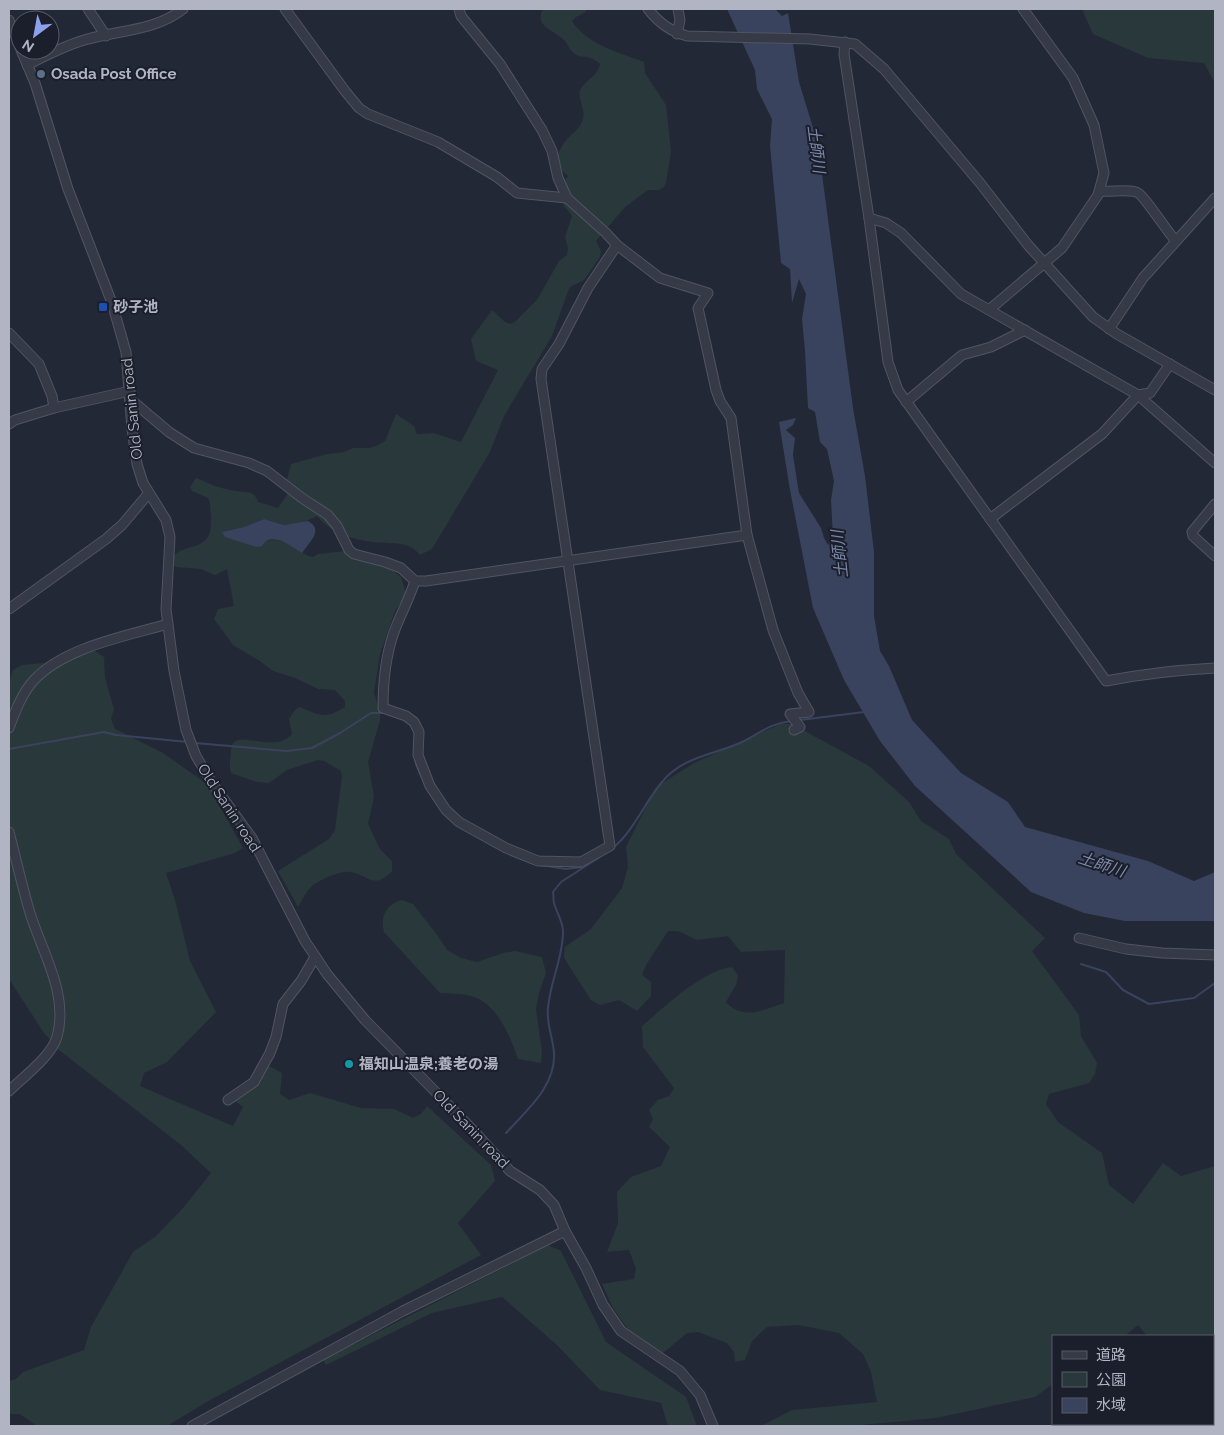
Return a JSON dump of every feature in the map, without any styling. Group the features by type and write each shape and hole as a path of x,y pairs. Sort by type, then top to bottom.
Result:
{"street":[{"path":"88,9 106,36"},
{"path":"27,65 81,41 150,26 171,18 183,9"},
{"path":"285,9 359,108 368,114 438,142 497,177 517,193 567,198"},
{"path":"459,9 462,16 500,64 542,130 552,152 558,178 567,198 617,245 660,278 708,293 698,308 699,320 716,390 720,401 732,418 747,535 773,630 798,693 809,712 790,714 800,727 794,730"},
{"path":"648,9 669,30 687,36 810,39 855,44 884,69 1045,264 1093,317 1109,329 1215,390"},
{"path":"677,34 680,20 678,9"},
{"path":"989,310 1062,248 1100,191 1104,173 1094,125 1073,78 1022,9"},
{"path":"845,42 844,54 869,218 888,362 898,390 1106,681 1175,670 1215,668"},
{"name":"Old Sanin road","path":"25,60 35,83 68,189 112,303 126,352 137,464 143,484 166,520 170,537 166,609 174,671 186,730 196,756 212,783 252,838 305,942 327,974 365,1020 473,1130 510,1171 540,1190 554,1206 603,1305 621,1331 680,1371 700,1395 713,1426"},
{"path":"1100,191 1136,192 1142,194 1176,241"},
{"path":"1109,329 1143,278 1215,198"},
{"path":"869,218 886,223 900,233 961,294 1138,395 1215,463"},
{"path":"415,581 410,597 393,634 385,669 383,708 406,716 414,722 419,732 418,755 430,786 446,810 459,822 506,848 538,861 581,862 610,846 541,379 542,369 559,344 588,288 617,245"},
{"path":"906,402 962,355 990,346 1025,330"},
{"path":"9,333 40,364 52,396 54,408"},
{"path":"990,519 1102,434 1138,395 1150,393 1170,364"},
{"path":"9,424 15,420 54,408 130,395 169,432 194,448 249,463 268,471 302,498 328,515 337,526 349,550 354,554 401,568 415,581 426,581 747,535"},
{"path":"9,609 106,539 122,525 149,493"},
{"path":"1215,504 1192,532 1193,536 1215,556"},
{"path":"9,728 22,699 34,680 65,658 88,646 168,624"},
{"path":"9,832 31,915 50,962 56,985 60,1018 57,1038 50,1052 9,1090"},
{"path":"1079,938 1135,950 1215,955"},
{"path":"228,1100 254,1082 270,1053 276,1037 283,1004 315,957"},
{"path":"192,1426 403,1311 565,1231"}],"green space":[{"path":"543,9 586,9 586,12 572,21 578,29 604,47 644,62 645,73 666,105 671,152 666,183 663,188 648,190 625,207 596,241 601,251 600,257 584,280 570,287 552,336 504,416 490,452 432,549 420,555 415,550 404,545 357,539 328,527 317,516 304,522 284,525 264,519 244,527 222,532 264,542 276,540 313,557 318,554 346,551 393,571 401,577 406,593 395,611 380,654 374,692 380,720 368,762 374,797 368,824 380,849 392,861 392,871 380,880 375,881 350,872 329,876 311,887 298,907 278,871 329,839 335,830 342,776 341,771 324,761 318,760 287,770 269,783 257,782 231,773 231,747 234,742 239,740 278,742 286,739 292,734 289,719 299,707 318,714 327,715 345,707 345,701 335,690 318,689 295,678 273,671 233,645 214,619 218,609 234,606 227,569 215,575 201,569 176,567 172,563 180,551 201,543 207,538 210,530 211,517 208,498 192,491 190,487 196,478 233,491 251,493 258,502 278,508 287,495 287,479 291,464 327,454 344,452 353,448 376,446 385,441 396,414 414,426 417,434 433,433 461,442 498,370 476,361 471,339 492,310 505,322 510,324 515,322 537,300 559,261 567,255 568,248 565,237 572,216 562,202 561,194 563,183 568,176 556,165 555,160 566,140 582,123 584,115 580,99 581,88 597,72 600,64 592,59 575,54 561,37 546,28 541,20"},
{"path":"1082,9 1215,9 1215,83 1204,63 1148,58 1093,34"},
{"path":"85,651 95,651 104,657 105,678 114,709 111,719 115,729 163,753 207,784 243,848 235,853 166,873 175,900 190,961 216,1012 167,1062 144,1073 140,1086 233,1126 243,1107 235,1101 233,1092 249,1079 262,1062 282,1073 280,1094 289,1100 310,1093 361,1108 394,1109 413,1118 421,1114 427,1106 491,1165 495,1181 458,1223 481,1255 210,1400 167,1426 37,1426 20,1414 9,1414 9,1381 16,1379 23,1372 84,1350 91,1327 133,1252 156,1236 183,1208 211,1173 181,1145 59,1050 44,1033 9,979 9,682 13,670 22,665 44,663"},
{"path":"781,724 792,724 869,766 909,802 921,821 949,839 956,854 1045,938 1032,951 1079,1015 1081,1036 1097,1063 1095,1074 1089,1083 1049,1094 1046,1104 1058,1122 1102,1153 1109,1185 1133,1204 1163,1163 1181,1176 1215,1166 1215,1426 1200,1425 1214,1425 1214,1335 1146,1335 1138,1325 1126,1335 1052,1335 1052,1385 1035,1397 936,1418 850,1426 761,1426 792,1410 877,1402 871,1372 863,1354 839,1333 798,1325 767,1327 752,1341 745,1360 735,1362 734,1352 727,1343 698,1332 687,1333 663,1353 629,1331 613,1308 602,1284 634,1279 636,1269 629,1250 607,1252 618,1223 617,1192 631,1177 661,1166 670,1147 649,1127 653,1119 649,1110 658,1100 669,1096 674,1088 643,1047 642,1026 672,1000 697,982 709,975 732,967 738,975 736,985 726,1002 733,1008 746,1013 761,1011 784,1003 785,950 741,952 728,936 697,940 678,931 668,931 646,965 642,975 651,982 651,996 637,1011 619,1000 600,1005 591,1000 564,958 565,947 591,929 622,888 628,867 626,847 656,787 694,763"},
{"path":"402,900 413,904 447,950 461,958 477,962 515,951 542,957 546,973 536,1009 542,1052 541,1063 518,1059 501,1021 488,1006 480,1000 467,995 440,993 384,932 383,921 388,908"},
{"path":"548,1245 561,1251 606,1342 686,1397 697,1426 668,1426 661,1403 600,1390 557,1345 502,1297 432,1313 326,1365 323,1360"}],"water":[{"name":"土師川","path":"727,9 775,9 782,16 788,13 799,82 818,144 853,408 865,476 874,552 874,616 880,651 889,666 912,720 961,773 1008,802 1025,827 1148,861 1194,881 1215,872 1215,921 1125,921 1084,913 1031,892 915,786 880,741 844,680 813,608 779,422 796,418 793,425 786,430 795,438 793,455 799,493 821,528 828,545 833,537 831,500 834,481 827,449 820,442 815,412 808,408 802,319 806,294 799,279 792,303 790,269 781,263 770,146 772,119 757,89 755,70"},
{"path":"264,519 284,525 308,521 315,528 314,536 302,553 282,541 266,541 262,546 257,547 225,537 222,532 244,527"}],"waterway":[{"path":"800,720 864,712"},
{"path":"195,743 286,751 312,748 371,713 387,713"},
{"path":"614,847 628,832 662,782 679,767 740,743 771,726 792,721"},
{"path":"9,749 104,732 116,735 188,742"},
{"path":"415,757 421,776"},
{"path":"506,1133 539,1097 550,1076 553,1065 554,1053 548,1020 548,1008 561,951 563,932 554,903 553,892 561,882 606,853"},
{"path":"511,855 534,864"},
{"path":"541,865 566,869 583,867"},
{"path":"1081,964 1106,972 1123,990 1149,1004 1194,998 1215,983"}],"place":[{"name":"Osada Post Office","path":"41,74"},
{"name":"砂子池","path":"103,307"},
{"name":"福知山温泉;養老の湯","path":"349,1064"}]}
